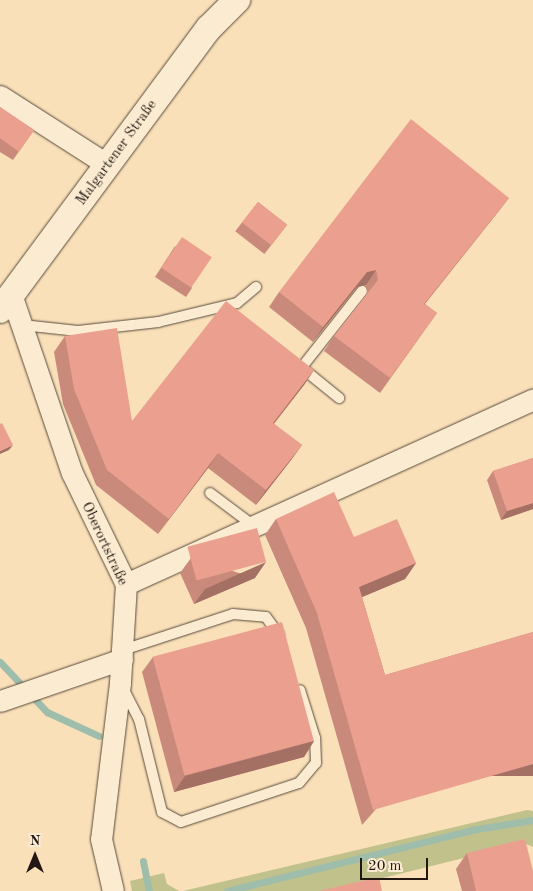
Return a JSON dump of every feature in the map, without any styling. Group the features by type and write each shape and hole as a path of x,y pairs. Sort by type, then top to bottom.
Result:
{"street":[{"name":"Malgartener Straße","path":"6,304 209,28 237,0"},
{"path":"0,96 108,165"},
{"name":"Oberortstraße","path":"6,304 21,325 72,473 126,584 120,683 101,839 113,891"},
{"path":"126,584 533,400"},
{"path":"7,698 36,689 122,654"}],"lane":[{"path":"21,325 56,331 103,330 225,306 246,298 256,287"},
{"path":"340,398 298,364 362,291"},
{"path":"225,306 240,318"},
{"path":"210,493 254,526"},
{"path":"122,654 233,614 266,617 288,647"},
{"path":"120,683 140,719 162,812 181,822 300,783 316,763 314,738 296,675"}],"green space":[{"path":"527,810 533,811 533,847 524,843 331,891 183,891"},
{"path":"164,873 167,884 179,891 132,891 130,881"}],"building":[{"path":"0,107 34,130 19,152 0,138"},
{"path":"411,119 509,198 424,304 437,313 390,378 334,336 378,280 376,270 367,272 323,327 279,292"},
{"path":"258,202 287,225 271,245 242,222"},
{"path":"182,237 212,257 191,288 161,268"},
{"path":"226,301 314,370 273,423 302,445 266,490 218,453 169,519 107,470 74,389 65,336 117,328 132,421"},
{"path":"2,423 13,445 0,451 0,424"},
{"path":"533,458 533,503 507,511 493,471"},
{"path":"334,492 354,537 397,519 416,563 359,587 385,675 533,632 533,764 373,810 317,613 276,519"},
{"path":"257,528 266,562 197,580 187,547"},
{"path":"282,622 314,741 184,775 153,657"},
{"path":"525,839 533,871 533,891 476,891 467,853"},
{"path":"379,877 382,891 319,891"}],"waterway":[{"path":"0,662 47,712 99,736"},
{"path":"227,891 471,830 533,820"},
{"path":"143,861 149,891"}]}
